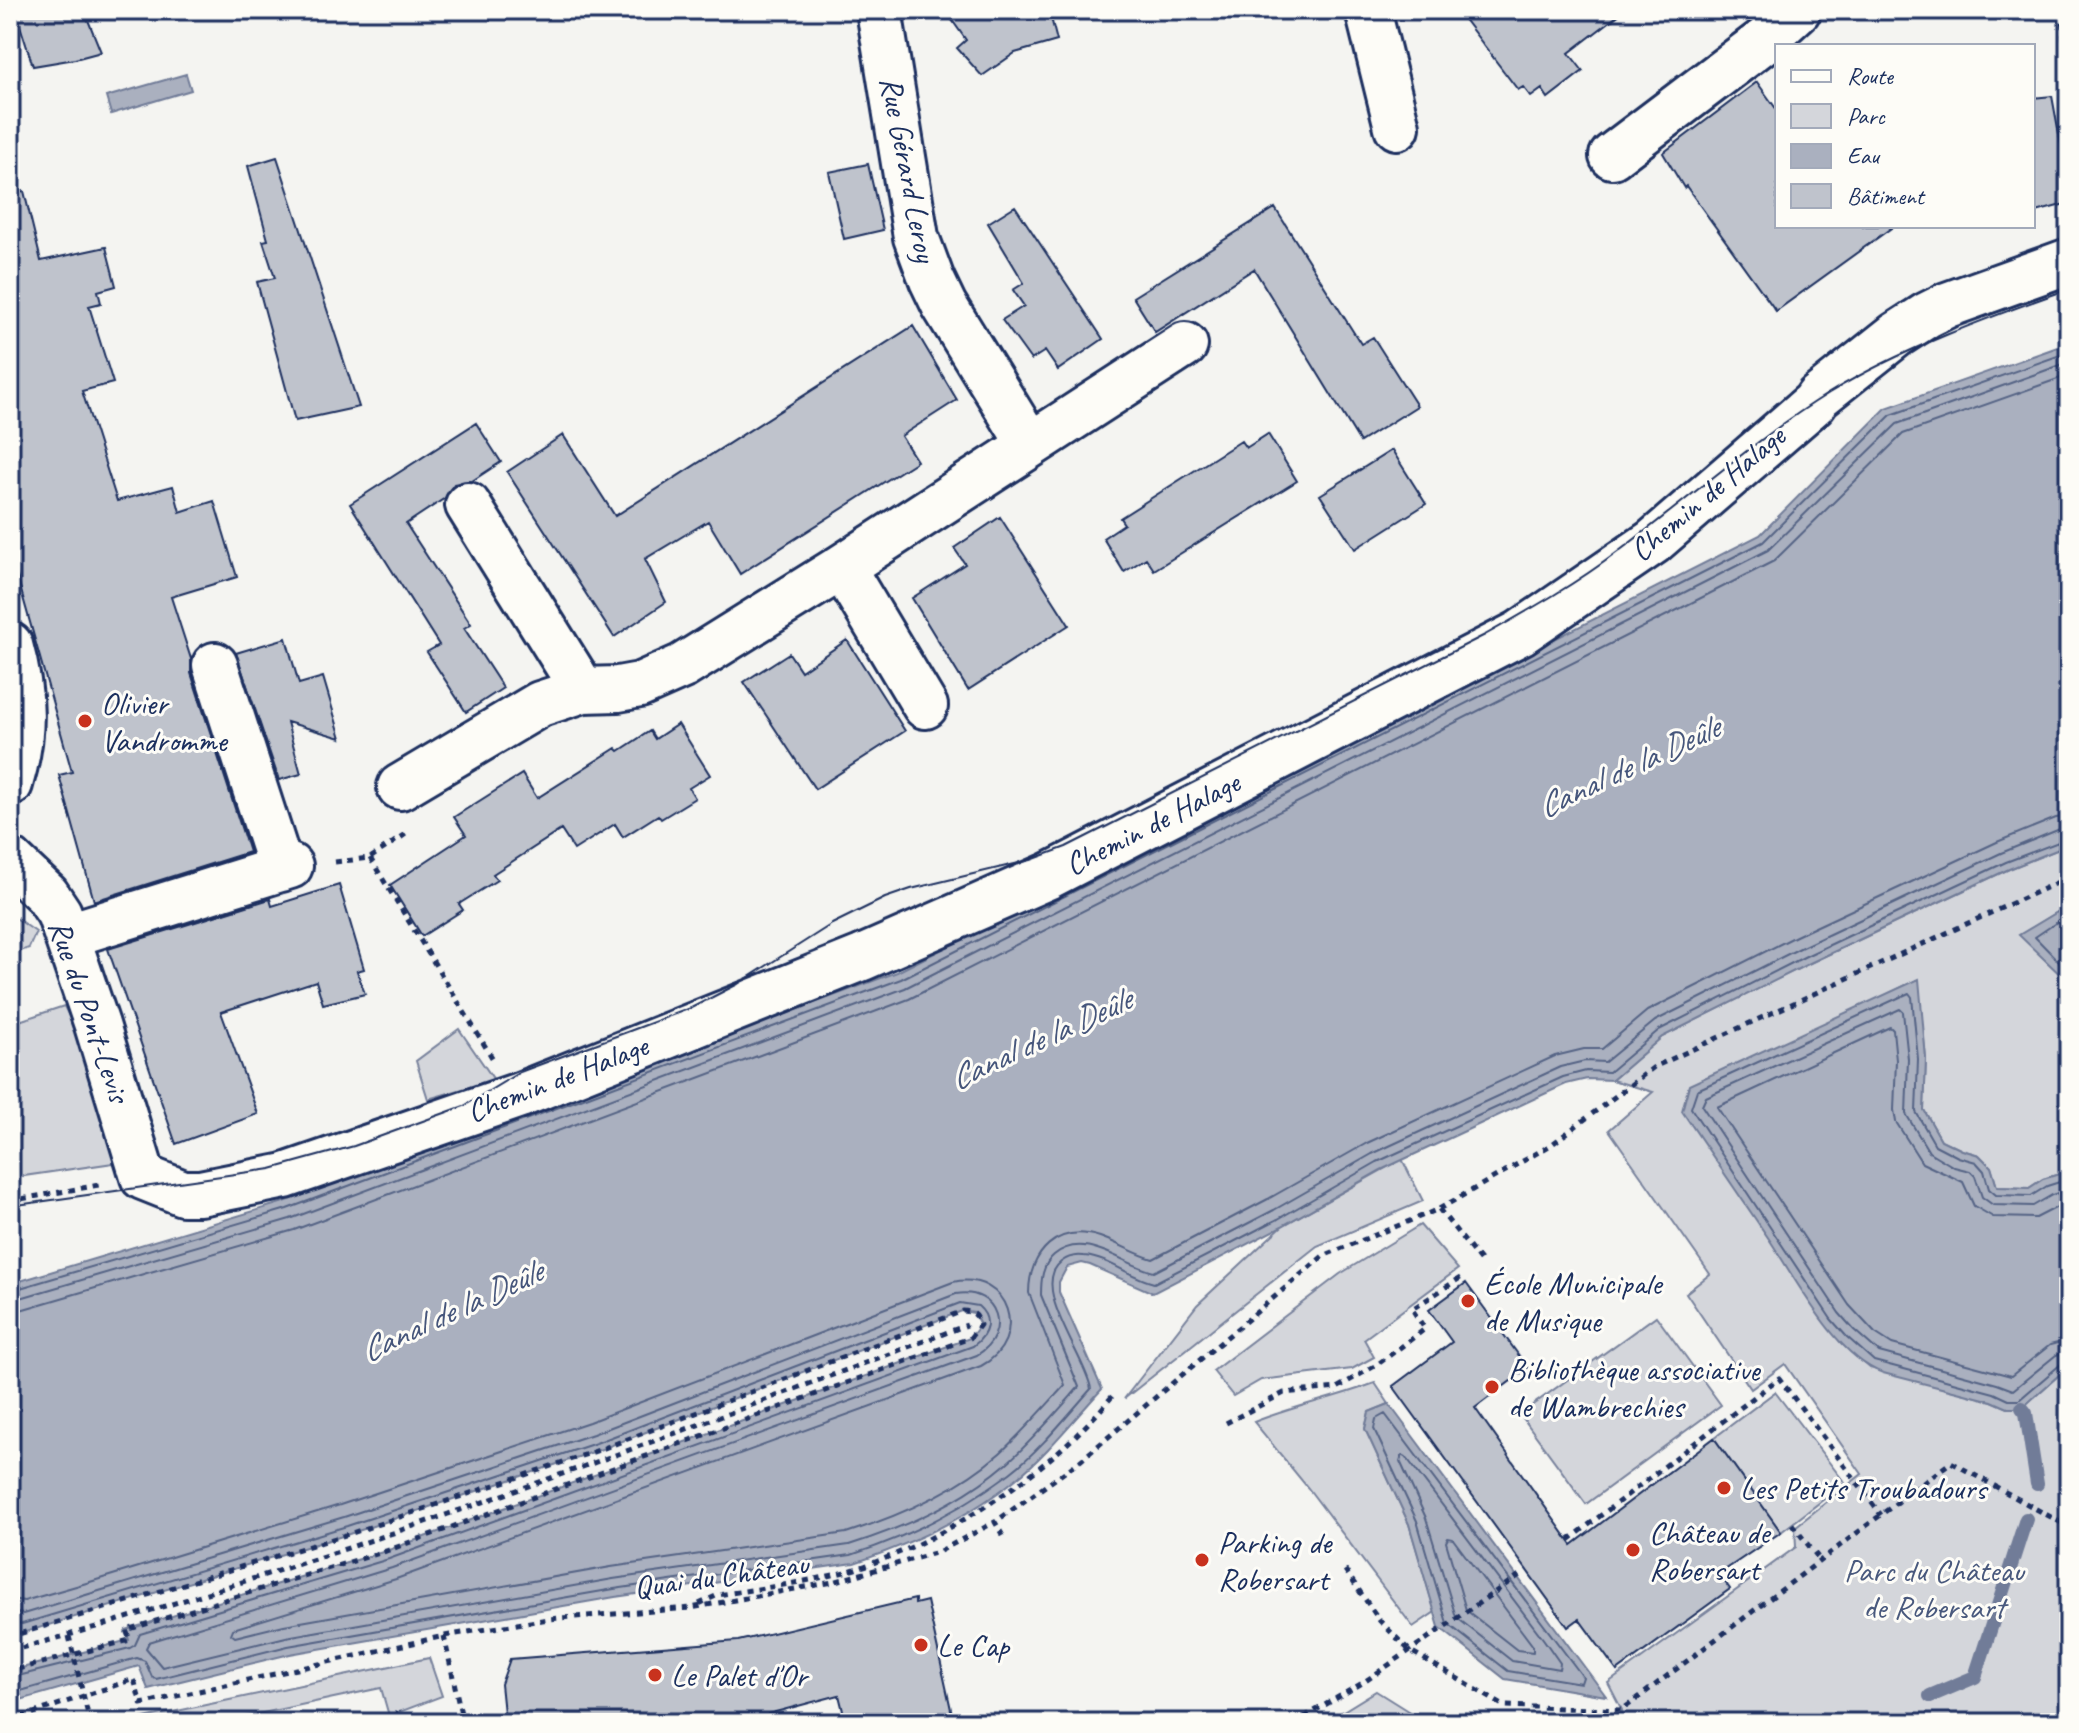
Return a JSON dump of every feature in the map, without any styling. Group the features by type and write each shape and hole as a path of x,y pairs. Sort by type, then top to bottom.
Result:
{"street":[{"name":"Rue Gérard Leroy","path":"879,10 916,237 944,305 1030,445"},
{"path":"1368,10 1397,127"},
{"path":"1612,156 1765,40 1798,10"},
{"name":"Chemin de Halage","path":"143,1177 183,1193 200,1193 285,1176 520,1095 862,958 1049,876 1520,633 1653,542 1818,397 1896,335 1947,305 2069,261"},
{"path":"400,787 540,704 583,690 618,689 664,677 842,567 1185,345"},
{"path":"468,505 583,690"},
{"path":"842,567 925,706"},
{"path":"10,645 19,690 22,731 10,784"},
{"path":"69,935 286,868 215,665"},
{"name":"Rue du Pont-Levis","path":"10,860 47,895 69,935 143,1177"}],"path":[{"path":"2061,10 2069,80"},
{"path":"286,868 370,858 427,820 400,787"},
{"path":"370,858 492,1057 496,1071 520,1095"},
{"name":"Quai du Château","path":"84,1693 134,1679 141,1704 444,1636 548,1619 691,1608 833,1582 938,1552 995,1522 1080,1461 1323,1256 1439,1209 1551,1145 1654,1067 2069,877"},
{"path":"10,1201 143,1177"},
{"path":"1439,1209 1481,1262"},
{"path":"1226,1423 1284,1393 1337,1388 1378,1364 1425,1329 1412,1309 1465,1275"},
{"path":"10,1628 19,1634 349,1534 599,1450 963,1311 978,1317 980,1325 970,1338 386,1551 126,1630 130,1640 10,1671"},
{"path":"10,1651 69,1636 373,1540 612,1457 967,1325"},
{"path":"1569,1540 1779,1378 1881,1515"},
{"path":"691,1608 718,1595 855,1569 918,1544 1016,1487 1089,1425 1114,1394"},
{"path":"1722,1422 1727,1429"},
{"path":"1345,1570 1380,1621 1409,1650 1504,1706 1622,1710 1951,1462 2069,1527"},
{"path":"995,1522 1003,1536"},
{"path":"1792,1524 1820,1560"},
{"path":"1294,1723 1364,1682 1439,1627 1524,1572"},
{"path":"69,1636 90,1723"},
{"path":"444,1636 463,1723"},
{"path":"10,1721 84,1693"}],"green space":[{"name":"Parc du Château de Robersart","path":"2069,845 2069,905 2020,935 2069,983 2069,1171 2043,1179 2029,1188 1997,1187 1991,1167 1979,1155 1941,1140 1924,1110 1926,1059 1918,979 1831,1022 1811,1301 1841,1343 1870,1368 2008,1408 2022,1408 2069,1366 2069,1723 1608,1723 1621,1721 1622,1710 1608,1683 1796,1547 1795,1527 1862,1474 1785,1364 1751,1389 1686,1293 1710,1274 1609,1130 1653,1092 1612,1080 1662,1037 2009,869"},
{"path":"10,914 36,932 29,948 10,955"},
{"path":"64,1006 128,1139 113,1163 10,1178 10,1024"},
{"path":"459,1029 494,1080 428,1099 416,1061"},
{"path":"1402,1159 1423,1201 1317,1246 1124,1399 1197,1305 1282,1226"},
{"path":"1420,1225 1458,1269 1364,1339 1374,1357 1352,1369 1261,1380 1233,1396 1213,1371 1340,1274"},
{"path":"1656,1316 1721,1405 1586,1504 1520,1414"},
{"path":"1375,1383 1389,1404 1369,1412 1365,1429 1409,1524 1435,1612 1413,1627 1254,1422"},
{"path":"1775,1392 1845,1483 1781,1532 1714,1438"},
{"path":"429,1658 442,1696 389,1716 381,1688 216,1723 120,1723"},
{"path":"1376,1691 1427,1723 1324,1723"}],"water":[{"path":"186,74 191,90 111,114 106,97"},
{"name":"Canal de la Deûle","path":"2069,343 2069,845 2009,869 1662,1037 1612,1080 1587,1079 1566,1084 1381,1170 1153,1293 1090,1265 1082,1263 1067,1267 1059,1282 1059,1292 1102,1389 1039,1458 999,1492 960,1517 897,1547 854,1563 615,1597 290,1654 148,1689 139,1666 10,1703 10,1671 129,1640 126,1630 386,1551 970,1338 980,1325 974,1313 962,1311 599,1450 349,1534 19,1634 10,1628 10,1284 284,1202 897,972 1760,535 1886,408"},
{"path":"2069,905 2069,983 2019,935"},
{"path":"1919,979 1926,1059 1924,1110 1941,1140 1979,1155 1991,1167 1997,1187 2029,1188 2043,1179 2069,1171 2069,1366 2022,1408 2008,1408 1992,1401 1883,1373 1849,1351 1818,1315 1682,1111 1689,1085"},
{"path":"1389,1404 1606,1696 1505,1679 1439,1627 1409,1524 1365,1429 1369,1412"}],"building":[{"path":"15,10 84,10 101,52 33,66"},
{"path":"945,10 1049,10 1057,41 1015,53 982,76 957,48 966,40"},
{"path":"1457,10 1625,10 1569,53 1583,71 1548,98 1542,89 1531,97 1523,87 1518,90"},
{"path":"1757,82 1775,107 1775,228 1891,228 1776,311 1686,186 1684,188 1663,153"},
{"path":"2052,96 2069,203 2035,212 2035,98"},
{"path":"277,157 359,407 295,421 257,282 275,278 263,241 268,240 248,166"},
{"path":"868,164 883,230 844,239 829,172"},
{"path":"24,191 41,261 106,247 116,286 98,291 101,303 89,306 113,383 82,391 117,501 173,486 180,512 214,501 237,577 171,597 191,659 191,673 249,852 94,901 59,775 72,772 10,551 10,193"},
{"path":"1015,206 1103,339 1058,370 1045,351 1031,360 1002,320 1024,306 1013,290 1024,283 988,223"},
{"path":"1275,208 1361,344 1373,337 1417,406 1360,442 1254,269 1155,332 1133,297"},
{"path":"913,326 957,400 901,436 917,461 740,574 708,521 645,559 666,602 614,637 507,472 563,435 615,516"},
{"path":"476,423 501,462 472,481 454,484 445,498 406,524 471,624 464,628 503,688 466,712 427,652 439,645 350,504"},
{"path":"1268,434 1297,481 1154,570 1146,558 1124,572 1103,538 1124,524 1120,518 1241,441 1246,448"},
{"path":"1392,450 1426,504 1355,549 1320,495"},
{"path":"1000,517 1069,625 968,690 912,598 965,564 954,548"},
{"path":"286,638 299,684 323,677 341,738 287,722 301,774 279,780 236,653"},
{"path":"847,640 905,731 815,789 744,682 789,653 801,671"},
{"path":"678,724 710,775 689,788 695,798 661,819 658,815 623,837 615,824 574,850 561,830 493,874 497,880 459,904 463,910 422,936 390,885 466,835 454,817 522,774 537,798 616,748 619,751 650,731 655,739"},
{"path":"339,885 364,969 357,971 365,994 323,1004 316,981 221,1012 258,1114 176,1144 108,949 270,899 272,906"},
{"path":"1466,1283 1528,1368 1475,1408 1572,1545 1714,1438 1781,1532 1719,1574 1730,1589 1617,1671 1579,1619 1568,1627 1393,1386 1452,1342 1429,1310"},
{"path":"915,1599 915,1604 927,1601 954,1723 846,1723 839,1695 768,1714 770,1723 505,1723 501,1684 510,1659 738,1641"}],"waterway":[{"path":"2022,1408 2026,1413 2037,1484"},
{"path":"1930,1696 1975,1677 2026,1519"}],"tram line":[{"path":"10,1206 271,1169 354,1146 464,1106 520,1072 691,1008 738,984 832,924 885,898 1031,860 1066,847 1485,635 1537,605 1619,551 1748,449 1857,377 1946,335 2069,289"}],"place":[{"name":"Olivier Vandromme","path":"85,721"},
{"name":"École Municipale de Musique","path":"1468,1301"},
{"name":"Bibliothèque associative de Wambrechies","path":"1492,1387"},
{"name":"Les Petits Troubadours","path":"1724,1488"},
{"name":"Château de Robersart","path":"1633,1550"},
{"name":"Parking de Robersart","path":"1202,1560"},
{"name":"Le Cap","path":"921,1645"},
{"name":"Le Palet d'Or","path":"655,1675"}]}
